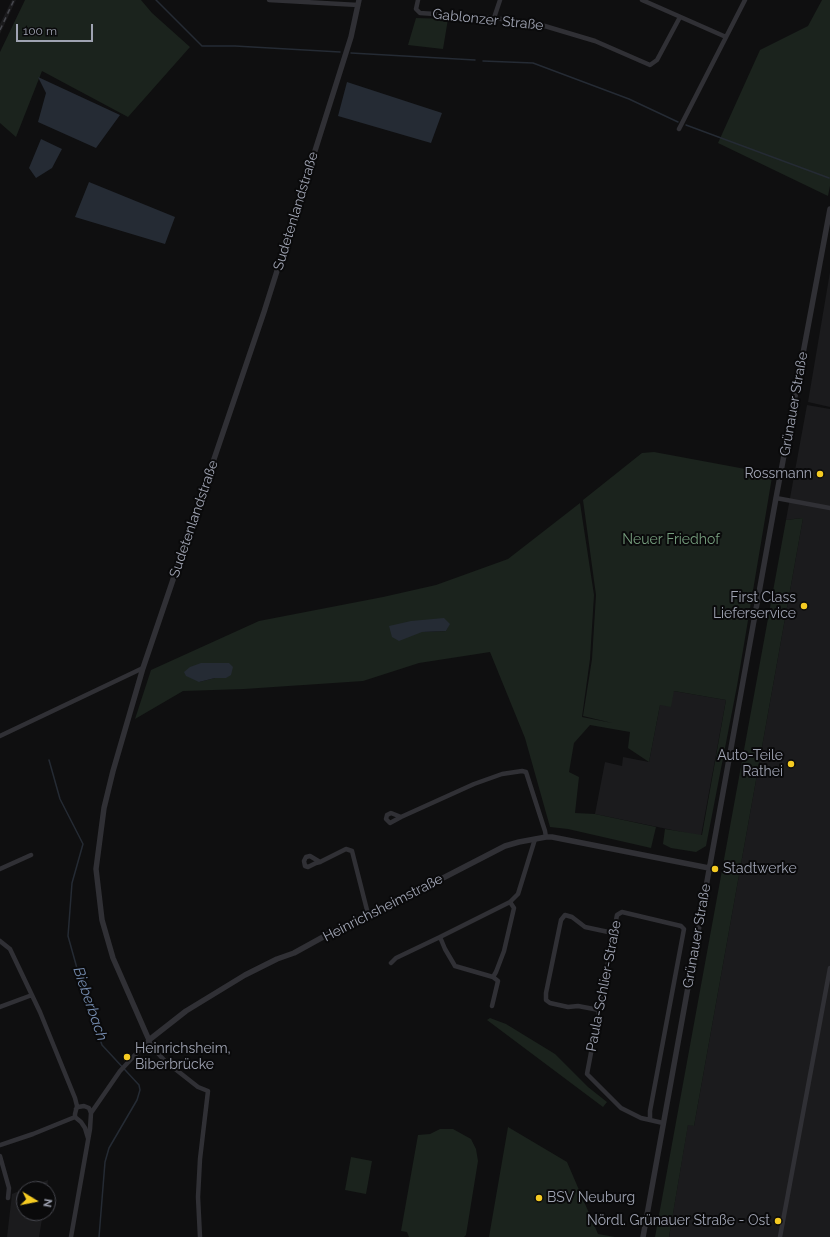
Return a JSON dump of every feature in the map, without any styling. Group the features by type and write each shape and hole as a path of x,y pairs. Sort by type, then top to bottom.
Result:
{"street":[{"path":"269,0 359,2"},
{"name":"Gablonzer Straße","path":"418,0 416,9 420,13 494,18 538,24 595,41 650,65 657,60 680,17"},
{"path":"494,18 500,0"},
{"path":"642,0 726,37"},
{"path":"679,129 745,0"},
{"name":"Sudetenlandstraße","path":"149,1040 113,958 102,920 96,869 104,808 113,771 144,668 264,312 352,37 359,2"},
{"name":"Grünauer Straße","path":"643,1237 776,498 830,209"},
{"path":"776,498 830,508"},
{"path":"0,736 144,668"},
{"path":"401,817 474,784 502,774 522,771 526,772 546,837"},
{"name":"Heinrichsheimstraße","path":"72,1237 91,1116 102,1097 120,1071 149,1040 186,1011 245,975 310,945 368,914 412,894 505,846 535,839 546,837 710,868"},
{"path":"391,963 396,958 510,902 518,894 535,839"},
{"path":"320,862 346,850 352,851 368,914"},
{"path":"0,868 31,855"},
{"path":"493,976 504,951 514,908 510,902"},
{"name":"Paula-Schlier-Straße","path":"650,1120 650,1111 684,929 681,926 622,912 617,915 613,933 587,1074 621,1108 632,1114 650,1120 663,1123"},
{"path":"599,1010 578,1006 568,1007 550,1003 546,1000 546,993 561,920 565,915 572,917 585,927 613,933"},
{"path":"440,937 455,966 493,976 498,981 492,1006"},
{"path":"0,942 10,949 50,1036 76,1102 75,1117"},
{"path":"780,1237 830,968"},
{"path":"0,1007 32,995"},
{"path":"149,1040 151,1046 165,1061 198,1087 208,1091 200,1159 198,1197 200,1237"},
{"path":"72,1091 86,1106 91,1116 86,1122 81,1122"},
{"name":"Heinrichsheimstraße","path":"76,1109 81,1106 86,1106 102,1097"},
{"path":"75,1117 85,1128 88,1139"},
{"path":"0,1145 33,1134 75,1117"},
{"path":"0,1156 9,1188 8,1198"}],"shaded area":[{"path":"12,0 16,0 0,34 0,24"},
{"path":"38,77 120,115 96,148 38,122 46,93"},
{"path":"347,82 442,113 431,143 338,116"},
{"path":"41,139 62,149 52,168 36,178 29,168"},
{"path":"89,182 175,217 165,244 75,217"},
{"path":"830,272 830,407 808,402"},
{"path":"807,405 830,409 830,1237 669,1237 688,1124 694,1126 803,518 786,520"},
{"path":"444,618 450,624 446,631 422,632 399,641 392,637 389,626 411,621"},
{"path":"201,663 229,663 233,667 231,675 226,678 215,678 199,682 186,676 184,672 190,667"},
{"path":"674,691 726,700 701,836 595,814 605,762 622,766 623,757 649,762 660,705"},
{"path":"16,1192 16,1221 42,1221 39,1237 7,1237 12,1194"}],"green space":[{"path":"25,0 141,0 152,13 190,47 128,117 42,71 16,137 0,123 0,52"},
{"path":"822,0 830,0 830,186 828,196 718,143 760,50 808,26"},
{"path":"416,18 448,19 443,49 408,45"},
{"name":"Neuer Friedhof","path":"654,452 767,473 772,477 737,686 706,846 696,852 671,848 663,844 665,829 702,835 726,700 674,691 671,707 660,705 649,762 628,748 630,732 590,725 574,743 569,772 579,777 575,813 595,814 656,827 651,848 568,829 550,827 525,738 490,652 419,663 363,681 244,689 183,691 135,719 151,670 259,621 436,585 508,559 580,503 594,595 590,659 582,717 612,723 583,716 592,659 596,595 583,500 642,453","holes":["449,624 446,631 422,632","215,663 229,663 226,678 215,678 199,682"]},
{"path":"803,518 694,1126 688,1125 669,1237 655,1237 786,520"},
{"path":"490,1018 506,1024 555,1054 588,1087 607,1102 603,1107 487,1020"},
{"name":"BSV Neuburg","path":"508,1127 567,1162 598,1234 615,1237 489,1237"},
{"path":"440,1129 453,1129 471,1139 476,1149 478,1161 466,1235 464,1237 409,1237 407,1232 401,1231 418,1135 430,1134"},
{"path":"351,1157 372,1161 366,1194 345,1190"}],"waterway":[{"path":"156,0 202,46 235,46 340,52"},
{"path":"351,53 475,60"},
{"path":"483,61 533,63 629,99 678,122"},
{"path":"686,125 829,178"},
{"name":"Bieberbach","path":"49,760 60,799 83,844 72,883 68,936 85,997 102,1045 139,1085 140,1090 137,1100 109,1148 105,1162 99,1237"}],"railway":[{"path":"0,30 14,0"}],"place":[{"name":"Rossmann","path":"820,474"},
{"name":"First Class Lieferservice","path":"804,606"},
{"name":"Auto-Teile Rathei","path":"791,764"},
{"name":"Stadtwerke","path":"715,869"},
{"name":"Heinrichsheim, Biberbrücke","path":"127,1057"},
{"name":"BSV Neuburg","path":"539,1198"},
{"name":"Nördl. Grünauer Straße - Ost","path":"778,1221"}]}
